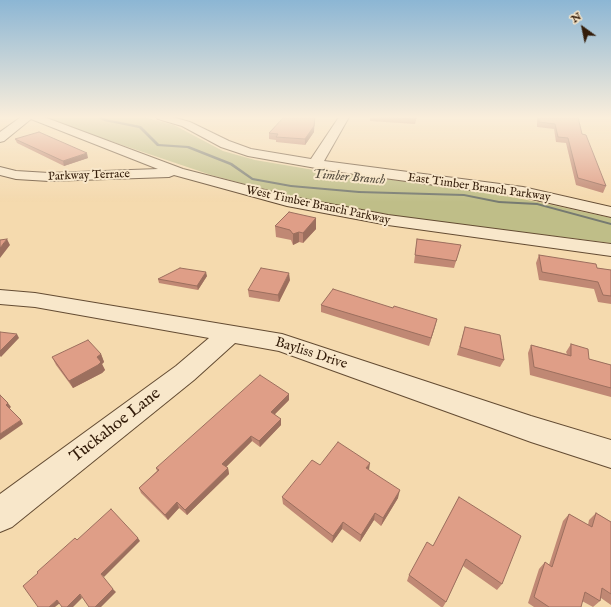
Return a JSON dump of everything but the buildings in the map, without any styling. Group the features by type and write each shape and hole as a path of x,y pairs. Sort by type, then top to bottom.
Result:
{"street":[{"name":"West Timber Branch Parkway","path":"110,145 178,172 279,199 388,220 611,250"},
{"name":"East Timber Branch Parkway","path":"228,145 243,151 315,164 523,192 611,212"},
{"path":"315,164 326,145"},
{"name":"Parkway Terrace","path":"0,172 16,176 49,177 178,172"},
{"name":"Bayliss Drive","path":"0,297 35,300 282,342 531,429 611,454"},
{"name":"Tuckahoe Lane","path":"0,515 185,373 229,334"}],"shaded area":[{"path":"123,145 212,145 223,151 255,160 314,170 479,191 543,203 611,218 611,243 415,219 306,200 211,175"}],"waterway":[{"name":"Timber Branch","path":"163,145 188,147 231,164 252,179 291,186 359,192 464,195 499,202 537,204 611,224"}]}
